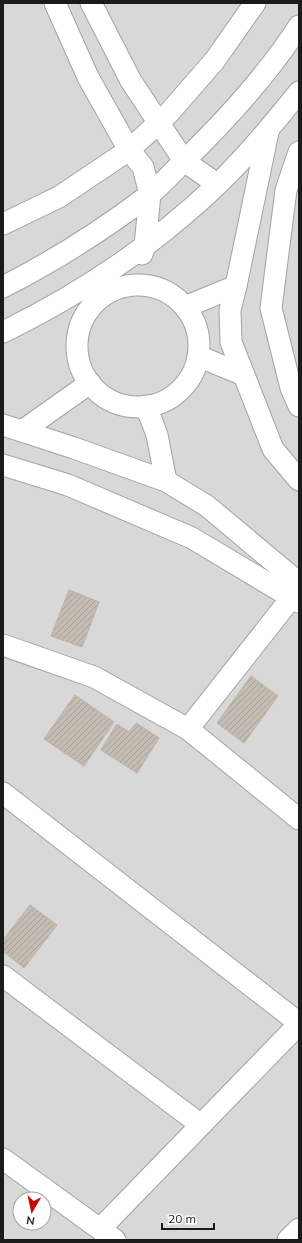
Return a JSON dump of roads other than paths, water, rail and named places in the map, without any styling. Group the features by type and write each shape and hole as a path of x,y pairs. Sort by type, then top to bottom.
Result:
{"street":[{"path":"55,3 88,77 129,150 143,166 150,194 145,246 126,286"},
{"path":"91,3 131,81 184,161 217,184"},
{"path":"3,224 59,197 129,150 168,114 215,60 255,3"},
{"path":"3,287 65,253 150,194 210,136 242,102 271,66 299,26"},
{"path":"3,332 67,298 107,273 145,246 182,216 250,151 299,92"},
{"path":"268,129 230,310 231,342 273,449 299,480"},
{"path":"299,152 286,190 271,308 291,388 299,406"},
{"path":"139,285 164,291 185,307 197,330 198,356 188,379 180,389 170,397 158,403 146,406 120,404 99,392 90,383 79,362 77,337 80,325 86,314 93,304 102,296 126,286 139,285"},
{"path":"185,307 236,286"},
{"path":"26,321 86,314"},
{"path":"198,356 244,375"},
{"path":"13,428 90,383"},
{"path":"146,406 157,435 166,481"},
{"path":"13,428 166,481 208,506 297,594"},
{"path":"3,465 68,485 192,538 297,594"},
{"path":"188,729 297,594"},
{"path":"3,645 94,677 188,729 299,819"},
{"path":"3,793 299,1024 201,1125 107,1235 3,1159"},
{"path":"3,976 201,1125"},
{"path":"288,1240 299,1229"}]}
